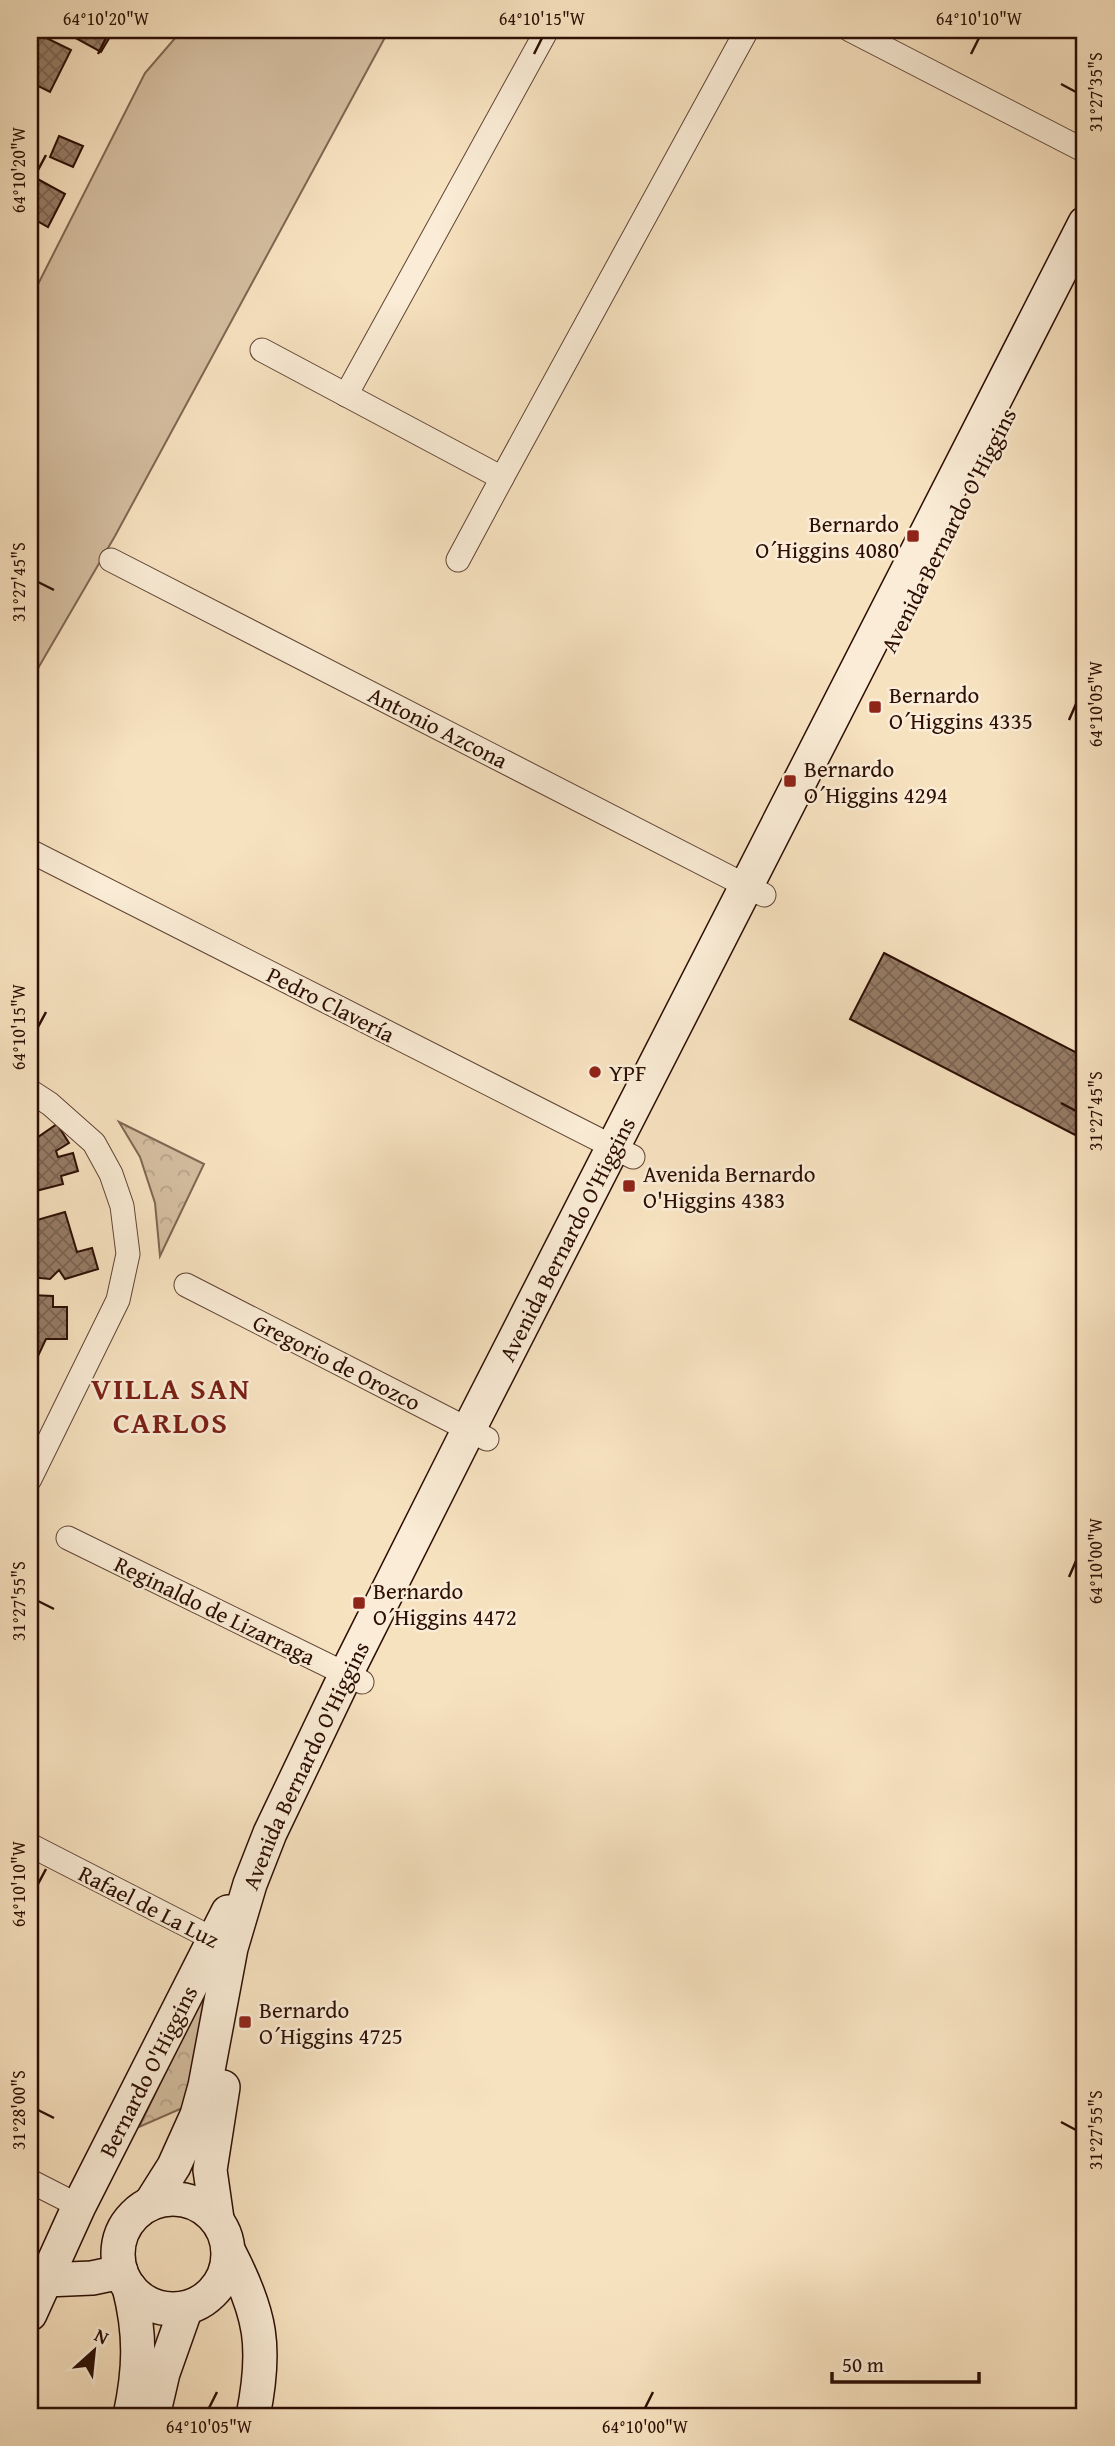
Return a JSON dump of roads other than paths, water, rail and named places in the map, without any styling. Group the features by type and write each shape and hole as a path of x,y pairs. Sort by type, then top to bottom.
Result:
{"main road":[{"name":"Avenida Bernardo O'Higgins","path":"270,1832 354,1678 624,1152 1004,400 1085,223"},
{"name":"Avenida Bernardo O'Higgins","path":"1004,400 1085,259"},
{"name":"Avenida Bernardo O'Higgins","path":"217,2219 211,2181 213,2146 250,1947 281,1850 354,1678"},
{"name":"Bernardo O'Higgins","path":"30,2314 85,2194 222,1943 270,1832"},
{"path":"130,2416 138,2372 138,2328 118,2262 120,2240 123,2230 174,2166 197,2115 205,2086 222,1943"},
{"path":"85,2194 143,2208 160,2200 181,2199 201,2206 217,2219 223,2229 229,2252 253,2301 261,2350 253,2416"},
{"path":"125,2279 136,2295 154,2306 176,2310 197,2303 216,2291 226,2273 229,2252"},
{"path":"46,2280 125,2279"},
{"path":"197,2303 229,2311 261,2350"},
{"path":"153,2416 163,2373 197,2303"}],"street":[{"path":"346,395 547,30"},
{"path":"458,560 747,30"},
{"path":"850,30 1085,151"},
{"path":"262,350 502,478"},
{"name":"Antonio Azcona","path":"111,560 755,891"},
{"name":"Pedro Clavería","path":"30,851 624,1152"},
{"path":"30,1091 50,1104 94,1143 111,1174 122,1206 128,1254 118,1300 30,1479"},
{"name":"Gregorio de Orozco","path":"186,1285 478,1434"},
{"name":"Reginaldo de Lizarraga","path":"68,1538 354,1678"},
{"name":"Rafael de La Luz","path":"30,1845 222,1943"},
{"path":"30,2181 85,2194"}],"place":[{"name":"Bernardo O´Higgins 4080","path":"913,536"},
{"name":"Bernardo O´Higgins 4335","path":"875,707"},
{"name":"Bernardo O´Higgins 4294","path":"790,781"},
{"name":"YPF","path":"595,1072"},
{"name":"Avenida Bernardo O'Higgins 4383","path":"629,1186"},
{"name":"Bernardo O´Higgins 4472","path":"359,1603"},
{"name":"Bernardo O´Higgins 4725","path":"245,2022"}],"district":[{"name":"VILLA SAN CARLOS","path":"171,1405"}]}
